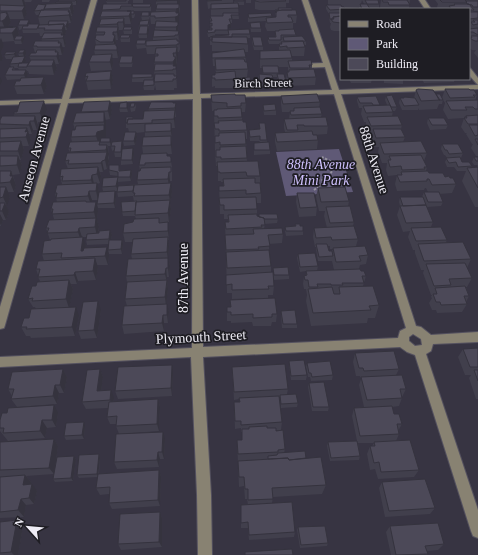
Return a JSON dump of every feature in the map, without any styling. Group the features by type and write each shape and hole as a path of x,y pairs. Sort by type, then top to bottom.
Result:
{"street":[{"name":"Auseon Avenue","path":"0,325 94,0"},
{"name":"87th Avenue","path":"196,0 197,352 204,495 205,555"},
{"name":"88th Avenue","path":"305,0 337,92 412,330"},
{"path":"295,66 328,65"},
{"path":"470,72 478,84"},
{"name":"Birch Street","path":"0,103 478,87"},
{"path":"412,330 422,333 428,340 427,348 419,351 410,349 403,342 404,334 412,330"},
{"path":"428,340 478,337"},
{"name":"Plymouth Street","path":"0,362 403,342"},
{"path":"419,351 478,531"}],"path":[{"path":"314,190 327,180 332,171 330,161 322,157"},
{"path":"299,174 310,181 350,178"}],"green space":[{"name":"88th Avenue Mini Park","path":"339,149 353,192 286,196 276,152"}],"building":[{"path":"59,0 76,0 58,1"},
{"path":"106,0 126,0 126,1 107,1"},
{"path":"157,0 178,0 156,1"},
{"path":"255,0 285,0 286,1 260,2"},
{"path":"365,0 378,0 379,4 367,4"},
{"path":"382,0 407,0 410,5 389,5 388,2 383,2"},
{"path":"440,0 465,0 467,2 442,2"},
{"path":"466,1 478,1 478,7 473,7 472,5 467,4"},
{"path":"56,2 72,2 55,3"},
{"path":"72,3 70,8 44,9 46,4"},
{"path":"238,3 239,8 211,9 211,4"},
{"path":"38,4 46,5 44,10 34,11"},
{"path":"103,4 132,4 132,6 121,6 120,9 102,10"},
{"path":"132,4 151,4 150,7 133,7"},
{"path":"157,4 179,4 179,8 156,9"},
{"path":"360,4 367,4 369,8 362,8"},
{"path":"454,4 469,4 474,10 470,10 470,8 450,8 449,6 455,5"},
{"path":"0,5 25,6 22,11 0,11"},
{"path":"326,5 341,5 344,8 340,8 340,9 330,10"},
{"path":"278,8 292,8 292,10 276,11 276,13 275,10 279,10"},
{"path":"41,10 69,10 68,12 70,12 69,15 38,17"},
{"path":"296,10 297,15 288,15 288,17 291,17 293,22 267,23 266,18 276,17 276,11"},
{"path":"102,11 131,11 129,16 100,17"},
{"path":"176,11 176,13 179,13 178,16 175,17 155,18 155,16 150,16 151,12"},
{"path":"7,12 6,14 8,14 5,19 0,21 0,13"},
{"path":"142,12 149,12 149,16 141,16"},
{"path":"470,12 478,12 478,18 470,19"},
{"path":"223,13 239,13 239,15 231,15 232,19 229,19 231,24 228,25 228,30 215,30 215,32 208,33 207,30 212,30 212,28 210,28 212,23 210,24 210,21 212,21 210,16 223,16"},
{"path":"271,13 272,16 249,18 248,14"},
{"path":"329,13 340,13 340,16 330,19"},
{"path":"340,16 340,23 333,22 331,19 334,19 333,17"},
{"path":"124,18 123,22 118,22 117,24 99,25 101,19"},
{"path":"20,20 29,20 27,25 18,25"},
{"path":"149,20 148,25 139,25 140,21"},
{"path":"473,20 478,20 478,24 473,25 471,22 475,22"},
{"path":"49,21 68,21 66,26 64,26 64,24 48,25"},
{"path":"156,21 178,22 178,25 176,27 155,27"},
{"path":"260,22 261,28 251,28 250,23"},
{"path":"28,24 39,24 37,29 22,29 23,26 28,26"},
{"path":"64,24 62,30 44,30 45,28 38,28 39,25"},
{"path":"140,26 148,26 147,34 138,34"},
{"path":"17,27 12,33 0,33 0,28"},
{"path":"97,27 118,27 117,32 113,32 113,35 115,35 113,42 100,42 95,39 96,35 104,35 105,32 96,32"},
{"path":"124,27 132,27 131,30 123,30"},
{"path":"478,28 478,35 470,32 470,29"},
{"path":"249,29 250,34 232,34 232,37 212,37 212,40 210,40 210,37 213,36 229,35 228,30"},
{"path":"294,29 296,35 281,35 281,40 269,40 268,37 276,37 275,31"},
{"path":"154,30 179,31 178,35 175,36 153,37"},
{"path":"44,33 62,33 61,35 64,35 63,38 41,39"},
{"path":"121,35 130,35 129,38 120,38"},
{"path":"16,36 23,36 21,40 14,40"},
{"path":"302,36 306,41 284,41 283,37"},
{"path":"471,36 478,36 478,41 470,38 472,38"},
{"path":"212,37 247,37 248,44 212,42"},
{"path":"252,37 261,37 263,46 254,46"},
{"path":"177,39 179,44 177,45 146,46 146,41"},
{"path":"137,40 146,40 145,44 136,44"},
{"path":"35,41 59,41 58,43 61,43 60,47 37,47 33,46"},
{"path":"303,41 305,47 287,48 287,46 280,47 279,44 282,44 281,42"},
{"path":"116,44 117,50 94,50 95,45"},
{"path":"177,47 176,53 173,53 174,57 176,57 173,62 154,62 155,56 158,56 158,54 155,54 156,48"},
{"path":"244,49 246,57 212,58 212,53"},
{"path":"20,50 25,50 23,53 18,53"},
{"path":"37,50 56,50 55,52 58,52 57,56 29,56 31,53 36,53"},
{"path":"290,50 292,58 260,59 260,51"},
{"path":"6,52 16,52 14,54 4,55"},
{"path":"112,54 110,62 89,62 92,55"},
{"path":"25,56 22,63 10,64 13,57"},
{"path":"121,56 133,56 132,63 119,63"},
{"path":"215,59 244,59 245,62 247,62 248,69 216,70"},
{"path":"31,60 54,60 52,66 27,66"},
{"path":"311,60 312,65 309,65 310,68 290,68 288,61"},
{"path":"19,63 29,63 27,67 18,67"},
{"path":"155,64 174,64 173,66 176,66 176,69 154,71"},
{"path":"262,66 278,66 279,73 263,73"},
{"path":"9,67 14,67 12,70 26,70 24,75 5,75"},
{"path":"314,69 316,77 288,78 287,72 289,72 289,70"},
{"path":"111,71 110,80 86,81 88,76 85,77 86,73"},
{"path":"235,71 236,79 215,80 215,78 212,78 212,75 215,75 215,73"},
{"path":"132,74 152,74 152,77 132,78"},
{"path":"155,74 174,74 174,76 177,76 176,79 173,79 173,81 154,82"},
{"path":"259,74 272,75 272,83 260,83"},
{"path":"277,74 284,74 286,82 279,82"},
{"path":"44,77 41,85 14,86 16,81 20,81 21,78"},
{"path":"250,77 251,82 241,83 240,78"},
{"path":"144,80 154,80 154,85 143,86"},
{"path":"445,89 469,89 474,90 477,95 473,95 475,97 450,98"},
{"path":"416,90 433,90 440,100 421,101"},
{"path":"317,94 320,102 283,104 281,96"},
{"path":"436,94 440,94 443,100 439,100"},
{"path":"211,95 245,95 246,103 241,103 241,106 227,107 227,103 212,102"},
{"path":"392,95 397,107 391,107 386,96"},
{"path":"376,96 380,105 360,103 357,97"},
{"path":"400,98 415,98 419,105 404,106"},
{"path":"478,100 478,109 473,107 465,107 467,110 451,110 446,101"},
{"path":"44,101 40,113 14,114 14,112 17,112 20,102"},
{"path":"110,101 108,111 81,112 84,102"},
{"path":"127,102 127,108 119,108 120,103"},
{"path":"151,102 176,103 175,108 148,109"},
{"path":"131,103 135,103 134,107 130,107"},
{"path":"275,104 276,110 264,111 263,105"},
{"path":"390,105 393,112 366,113 363,106"},
{"path":"320,107 322,114 291,115 290,111 294,111 294,108"},
{"path":"241,108 242,117 218,118 218,116 214,116 214,110 217,109"},
{"path":"175,110 174,119 152,120 152,123 127,124 128,119 143,119 144,111"},
{"path":"104,112 104,122 73,123 76,113"},
{"path":"478,115 478,124 468,124 464,118 467,118 466,116"},
{"path":"2,116 35,116 34,121 30,121 29,125 0,124"},
{"path":"398,116 402,125 371,126 367,117"},
{"path":"126,117 133,117 133,119 128,119 126,123"},
{"path":"326,117 328,126 297,125 298,130 287,130 284,119"},
{"path":"428,118 444,118 448,125 432,125"},
{"path":"243,120 243,122 246,122 247,130 219,131 219,129 215,129 214,123 219,123 218,121"},
{"path":"171,123 171,131 145,132 145,124"},
{"path":"259,123 265,123 267,140 260,140 260,136 250,137 249,130 260,129"},
{"path":"104,125 104,130 97,132 96,136 71,137 72,130 75,130 76,126"},
{"path":"469,125 478,125 478,135 475,136"},
{"path":"27,128 25,132 28,131 26,137 0,138 0,129"},
{"path":"373,129 401,129 405,137 376,138"},
{"path":"312,131 313,135 317,135 318,140 277,142 275,133"},
{"path":"125,132 136,132 134,141 123,141"},
{"path":"245,132 246,144 220,145 220,142 215,143 215,136 219,136 219,133"},
{"path":"171,136 171,145 142,146 143,137"},
{"path":"101,138 110,138 110,142 100,142"},
{"path":"21,141 18,151 0,151 0,142"},
{"path":"100,141 99,145 107,145 106,150 70,152 71,148 68,148 70,142"},
{"path":"122,141 121,152 114,152 115,146 111,146 112,142"},
{"path":"421,141 427,153 384,154 380,143"},
{"path":"269,142 270,150 254,150 254,143"},
{"path":"442,144 458,144 463,153 449,154"},
{"path":"246,146 247,158 221,159 221,157 216,157 216,150 220,150 220,147"},
{"path":"133,148 132,160 121,160 122,149"},
{"path":"107,152 105,160 101,163 68,164 69,160 65,161 67,153"},
{"path":"167,153 167,156 170,156 171,158 171,162 145,163 145,165 139,165 141,154"},
{"path":"421,155 427,167 424,167 425,169 402,170 401,166 390,167 388,160 391,160 389,156"},
{"path":"0,156 18,156 17,165 0,166"},
{"path":"460,157 462,162 469,162 472,166 458,167 456,162 449,163 446,158"},
{"path":"474,157 478,157 478,161 476,161"},
{"path":"258,161 260,176 247,176 246,172 218,172 217,162"},
{"path":"109,165 119,165 119,171 131,170 130,177 118,177 118,172 109,170"},
{"path":"98,167 97,174 92,175 91,180 62,181 63,176 60,177 61,169"},
{"path":"171,167 171,172 169,172 168,179 137,180 138,171 140,171 141,168"},
{"path":"478,167 478,188 467,168"},
{"path":"0,171 11,171 10,176 13,176 10,182 0,183"},
{"path":"428,171 429,173 443,173 445,177 449,176 450,178 453,178 456,184 432,185 429,179 427,179 427,181 400,182 397,175 402,175 401,172"},
{"path":"118,177 116,186 102,187 103,178"},
{"path":"255,178 255,183 260,183 261,193 246,194 246,190 219,191 219,186 224,186 223,179"},
{"path":"97,183 96,191 89,191 88,196 56,198 57,193 55,193 57,185"},
{"path":"171,183 169,195 134,196 135,193 133,193 134,185"},
{"path":"134,185 133,191 117,192 118,186"},
{"path":"0,187 6,187 3,197 0,198"},
{"path":"345,187 349,201 321,202 318,188"},
{"path":"115,191 114,203 97,204 99,192"},
{"path":"424,192 439,192 443,202 428,202"},
{"path":"297,193 314,193 317,207 300,208"},
{"path":"256,197 257,209 224,210 224,205 220,205 219,198"},
{"path":"400,197 423,197 426,205 403,206"},
{"path":"170,200 168,213 135,215 136,202"},
{"path":"137,201 135,211 122,212 121,202"},
{"path":"53,202 96,202 94,212 52,214 53,209 51,209"},
{"path":"0,203 5,203 2,211 0,211"},
{"path":"426,205 433,222 406,223 400,206"},
{"path":"350,206 354,222 330,223 326,207"},
{"path":"257,214 257,216 264,218 265,225 261,225 262,227 226,229 225,222 229,222 228,215"},
{"path":"259,214 277,214 278,219 264,219 259,217"},
{"path":"96,218 95,227 79,228 78,232 47,233 49,228 46,228 49,220"},
{"path":"159,218 159,223 168,222 168,231 123,233 124,224 133,222 134,219"},
{"path":"295,224 300,224 300,226 303,226 303,231 286,231 285,227 296,226"},
{"path":"354,226 358,239 332,240 331,237 316,238 314,228"},
{"path":"441,227 447,240 416,241 411,228"},
{"path":"282,228 283,234 268,235 270,246 258,247 259,249 226,250 225,235 254,234 253,229"},
{"path":"110,230 109,239 86,240 87,234"},
{"path":"83,237 81,251 83,251 84,248 107,247 105,256 61,258 62,253 42,254 44,241 51,239"},
{"path":"168,237 167,252 131,254 133,239"},
{"path":"109,240 122,240 121,249 108,250"},
{"path":"463,242 471,259 424,261 418,244"},
{"path":"316,244 327,244 329,251 332,251 333,256 319,257"},
{"path":"365,246 368,255 359,256 361,261 336,262 333,248"},
{"path":"269,250 271,266 227,268 226,252"},
{"path":"315,253 318,266 300,267 298,254"},
{"path":"95,258 93,271 75,272 74,275 38,277 40,269 36,269 38,261"},
{"path":"168,258 168,268 166,268 165,274 126,276 128,259"},
{"path":"465,263 472,278 449,279 451,285 434,286 426,264"},
{"path":"288,267 289,275 274,275 273,268"},
{"path":"360,269 361,271 364,271 366,276 362,276 364,283 342,283 343,285 317,284 318,287 309,287 308,280 305,280 304,276 307,275 306,271"},
{"path":"273,272 274,286 268,286 269,289 232,290 232,284 226,285 226,275"},
{"path":"69,280 66,299 32,301 33,298 28,299 32,286 36,286 37,282"},
{"path":"167,280 165,297 125,299 127,282"},
{"path":"373,286 379,305 369,306 371,310 313,313 308,289 332,287 334,294 340,294 339,287"},
{"path":"465,286 469,296 464,296 467,304 441,305 440,302 436,302 433,294 437,294 435,288"},
{"path":"275,298 277,314 272,314 272,317 253,318 253,314 231,315 231,312 227,312 227,307 231,307 230,300"},
{"path":"98,301 94,330 78,331 83,302"},
{"path":"167,304 167,315 163,315 162,323 122,325 124,306"},
{"path":"76,307 72,327 26,329 27,327 21,327 24,318 29,318 31,309"},
{"path":"295,310 297,324 283,324 281,311"},
{"path":"478,348 478,367 470,367 463,349"},
{"path":"394,351 399,369 364,371 363,368 359,368 355,353"},
{"path":"304,360 307,375 291,376 289,361"},
{"path":"330,361 333,375 312,377 311,373 309,373 307,363"},
{"path":"285,364 288,389 234,392 232,367"},
{"path":"172,365 171,388 115,391 118,367"},
{"path":"63,369 60,385 55,385 53,396 11,399 14,389 8,389 12,372"},
{"path":"100,369 97,391 111,390 110,400 82,402 87,370"},
{"path":"474,370 478,370 478,381"},
{"path":"402,375 406,389 400,389 402,398 367,400 361,377"},
{"path":"324,382 329,407 313,407 309,383"},
{"path":"296,394 298,403 281,404 280,395"},
{"path":"279,396 282,422 241,425 241,421 235,421 234,402 240,402 239,398"},
{"path":"158,399 157,424 116,426 117,416 107,417 109,402"},
{"path":"54,405 52,420 42,420 40,431 3,433 4,428 0,428 2,413 7,413 8,408"},
{"path":"392,406 394,414 399,414 402,424 397,424 399,434 360,436 354,408"},
{"path":"84,422 82,435 64,436 66,423"},
{"path":"267,426 267,428 276,428 276,431 283,430 285,449 278,450 278,452 238,454 237,440 242,440 242,429"},
{"path":"163,432 162,452 158,452 157,460 114,462 116,434"},
{"path":"54,439 49,468 0,470 0,442"},
{"path":"410,440 419,470 381,472 379,462 374,463 370,446 375,446 374,442"},
{"path":"357,441 360,456 331,458 328,442"},
{"path":"305,451 306,458 289,460 288,458 268,459 268,456 277,455 278,453"},
{"path":"99,454 97,474 77,475 79,455"},
{"path":"74,456 71,478 53,479 57,457"},
{"path":"321,457 326,485 272,488 273,499 248,500 248,489 245,489 244,477 239,477 238,461 288,458 289,460"},
{"path":"159,470 158,500 109,503 110,487 96,488 98,474"},
{"path":"25,475 23,485 32,484 29,498 21,499 18,510 0,512 0,477"},
{"path":"425,479 435,508 389,511 382,482"},
{"path":"292,502 295,532 249,535 248,522 241,523 241,505"},
{"path":"160,512 159,542 118,544 120,514"},
{"path":"17,520 11,552 0,553 0,522"},
{"path":"438,523 444,544 425,546 428,554 396,555 390,526"},
{"path":"325,526 328,543 301,545 298,527"},
{"path":"292,549 293,555 245,555 245,552"}]}
